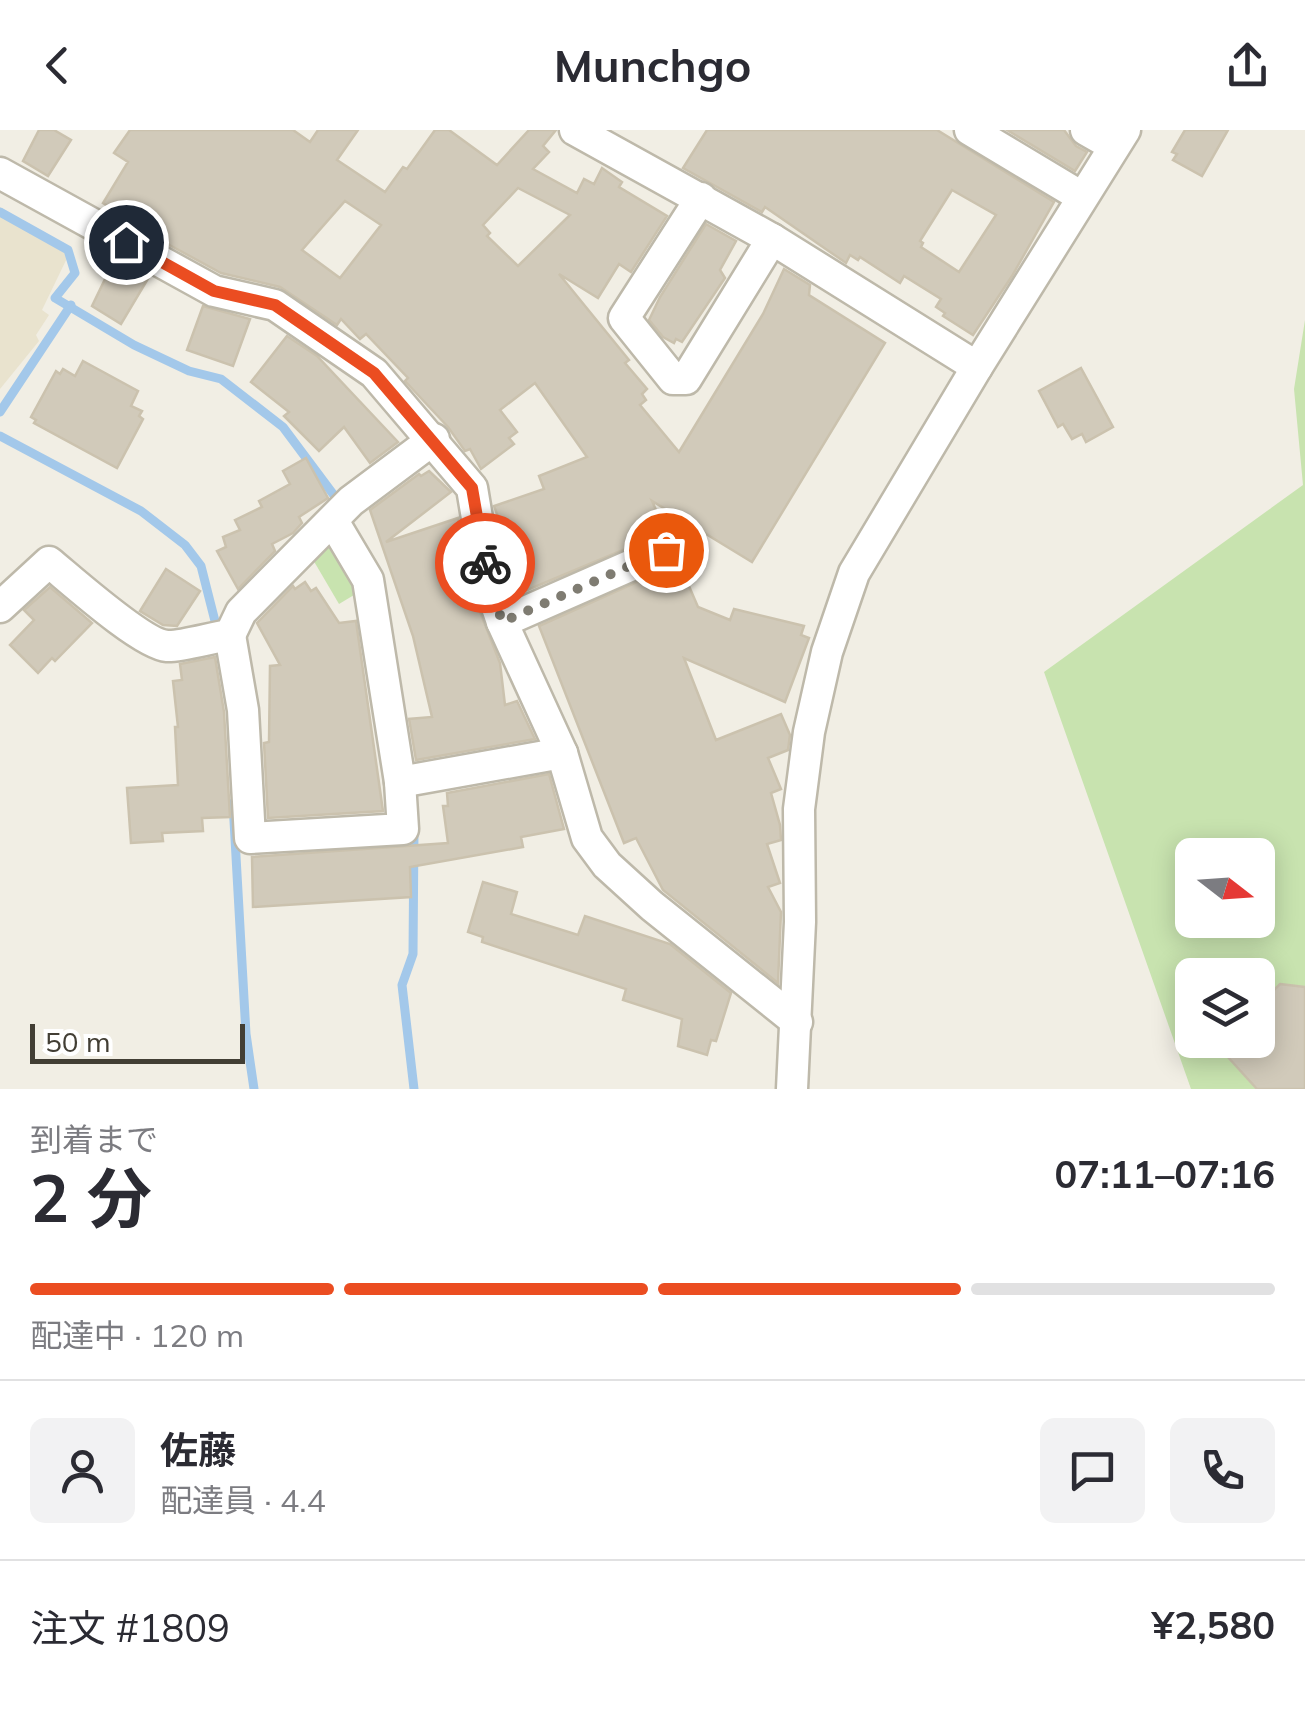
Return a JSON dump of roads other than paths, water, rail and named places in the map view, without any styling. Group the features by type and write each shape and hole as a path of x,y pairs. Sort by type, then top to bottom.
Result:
{"street":[{"path":"575,130 772,238 977,367"},
{"path":"970,130 1082,197"},
{"path":"792,1089 797,1022 799,810 809,732 826,652 854,573 1120,138 1086,130"},
{"path":"0,173 214,291 275,305 374,373 472,488 487,578 502,622 562,754 587,838 607,864 652,906 797,1022"},
{"path":"701,198 624,318 673,378 686,380 772,238"},
{"path":"334,520 368,580 400,782 403,830 250,838 243,710 230,635 242,612 350,500 434,439"},
{"path":"502,622 666,550"},
{"path":"0,607 49,562 126,623 166,646 230,635"},
{"path":"400,782 562,754"}],"waterway":[{"path":"0,212 68,250 75,273 55,298 134,345 189,371 221,379 283,427 339,502"},
{"path":"0,412 71,305"},
{"path":"0,436 141,511 185,545 201,566 218,633"},
{"path":"233,803 246,1034 254,1089"},
{"path":"414,830 413,954 402,985 414,1089"}]}
